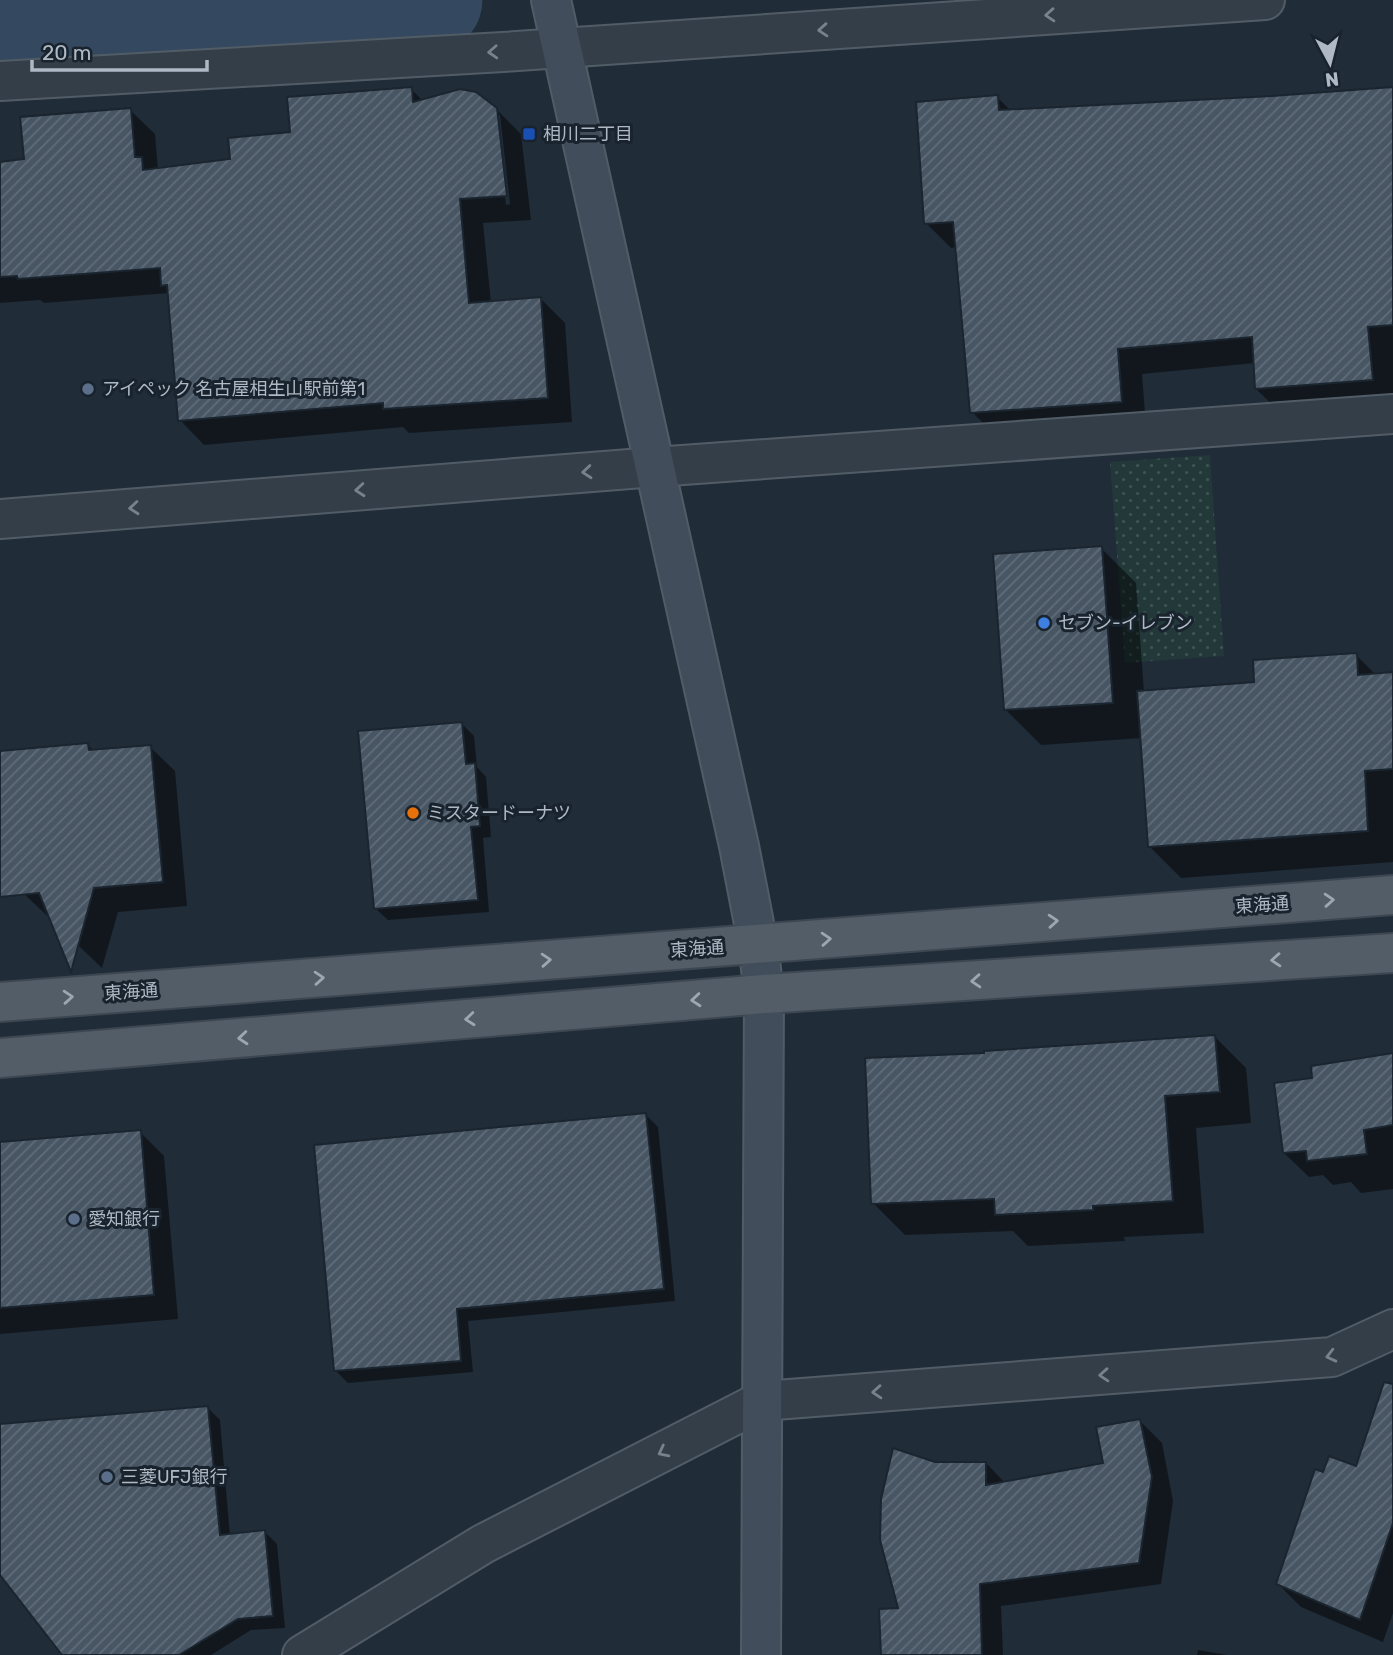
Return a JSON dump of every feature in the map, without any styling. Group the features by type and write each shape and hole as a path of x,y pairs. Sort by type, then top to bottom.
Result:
{"main road":[{"name":"東海通","path":"0,1002 1393,895"},
{"path":"0,1058 764,994 1393,953"}],"street":[{"path":"0,81 556,23 1265,0"},
{"path":"556,23 758,944 764,994 761,1655"},
{"path":"0,519 655,467 1393,414"},
{"path":"302,1655 483,1544 762,1401 1332,1357 1393,1329"}],"green space":[{"path":"1210,455 1224,656 1125,663 1110,462"}],"building":[{"path":"412,87 413,102 460,89 476,92 497,108 507,196 460,199 469,303 541,297 548,398 383,409 383,403 178,421 167,285 161,286 160,268 18,279 17,276 0,277 0,162 24,159 20,117 131,108 135,157 142,157 143,170 230,159 228,138 290,132 287,97"},
{"path":"1393,87 1393,325 1368,327 1373,380 1255,389 1252,337 1118,349 1122,402 970,413 953,222 924,224 916,102 998,95 999,110"},
{"path":"1102,546 1113,703 1004,710 993,554"},
{"path":"1357,653 1358,675 1393,672 1393,769 1365,771 1368,831 1148,847 1137,691 1254,682 1253,660"},
{"path":"462,722 466,764 475,763 480,826 471,827 478,900 374,909 358,731"},
{"path":"88,743 89,750 151,745 163,882 94,888 71,972 39,893 0,897 0,751"},
{"path":"1215,1035 1220,1092 1165,1096 1173,1201 1093,1206 1093,1210 995,1215 994,1199 871,1204 865,1058 984,1053"},
{"path":"1393,1053 1393,1125 1364,1130 1367,1154 1307,1161 1306,1151 1283,1153 1274,1083 1312,1078 1311,1066"},
{"path":"646,1113 664,1289 457,1309 461,1361 334,1371 314,1145"},
{"name":"愛知銀行","path":"141,1130 154,1295 0,1308 0,1142"},
{"path":"1384,1382 1393,1384 1393,1523 1360,1620 1276,1584 1315,1469 1323,1472 1329,1456 1356,1466"},
{"name":"三菱UFJ銀行","path":"208,1406 220,1535 265,1530 273,1616 238,1619 179,1655 62,1655 0,1575 0,1424"},
{"path":"1140,1419 1152,1477 1139,1563 980,1584 982,1655 881,1655 879,1609 898,1608 880,1540 881,1499 893,1448 935,1462 986,1462 986,1485 1103,1463 1096,1427"}],"waterway":[{"path":"0,32 430,0"}],"place":[{"name":"相川二丁目","path":"529,134"},
{"name":"アイペック 名古屋相生山駅前第1","path":"88,389"},
{"name":"セブン-イレブン","path":"1044,623"},
{"name":"ミスタードーナツ","path":"413,813"},
{"name":"愛知銀行","path":"74,1219"},
{"name":"三菱UFJ銀行","path":"107,1477"}]}
